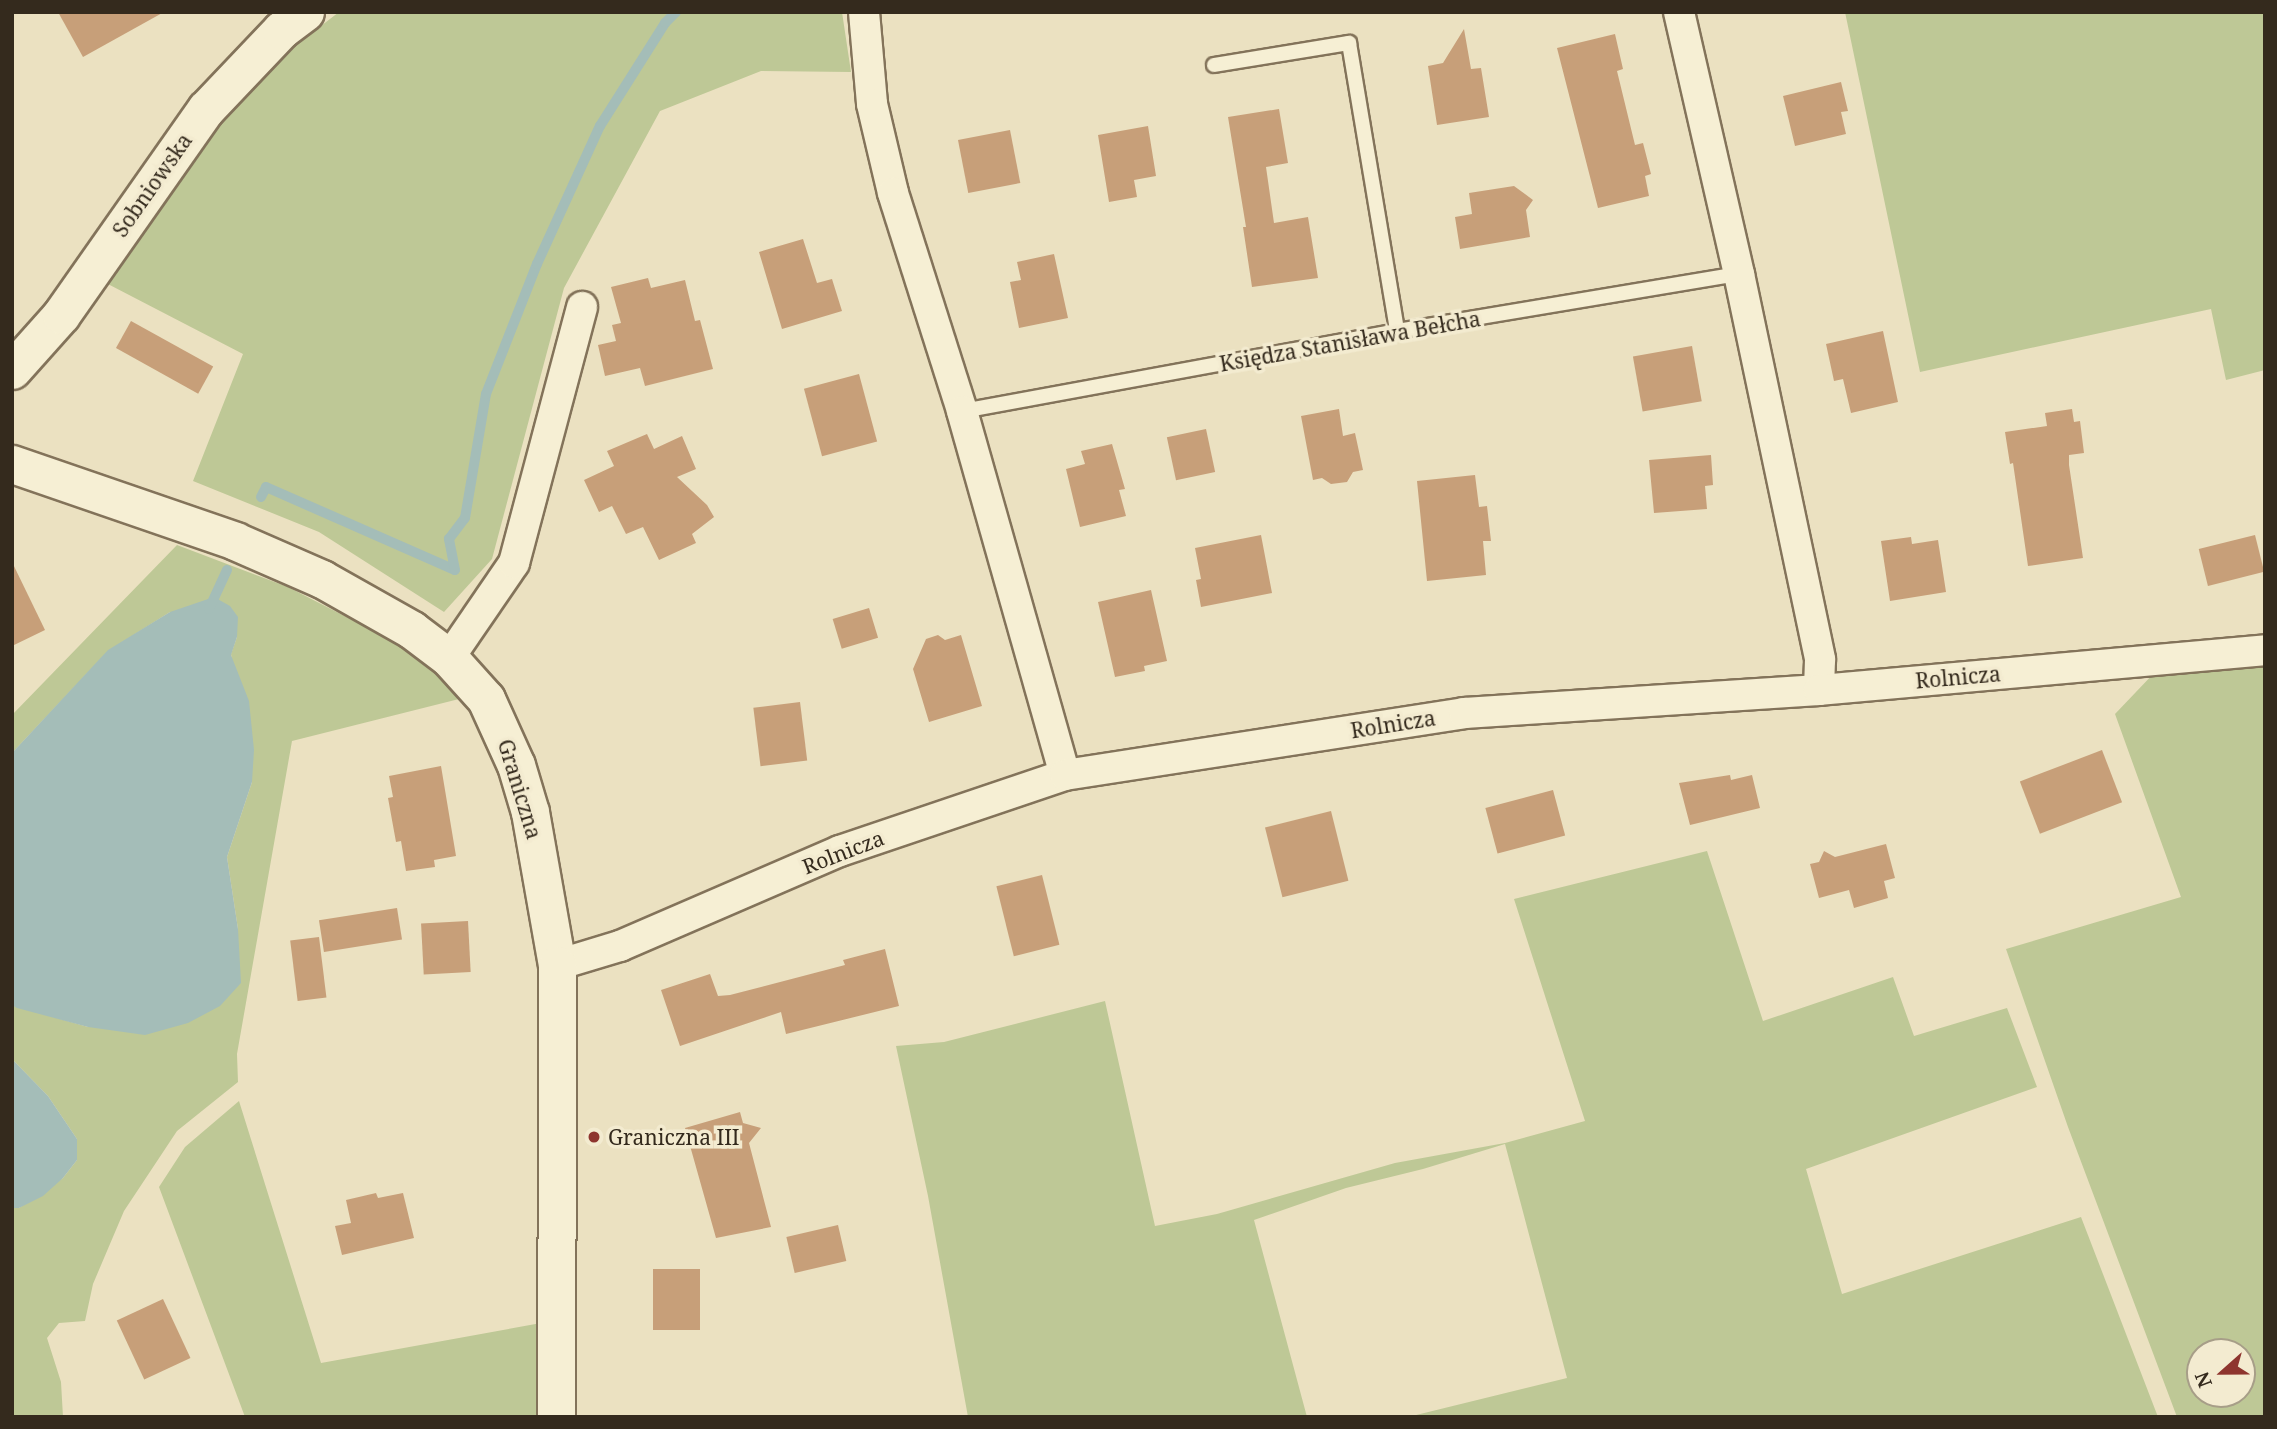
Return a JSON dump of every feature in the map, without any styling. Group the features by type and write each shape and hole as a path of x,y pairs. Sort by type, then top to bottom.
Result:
{"street":[{"name":"Sobniowska","path":"12,370 61,314 206,109 281,30 304,12"},
{"path":"864,12 872,104 893,193 962,411 1065,775"},
{"path":"1679,12 1739,274 1820,660 1819,690"},
{"path":"449,658 514,563 582,307"},
{"name":"Graniczna","path":"12,464 234,541 322,579 380,610 449,658 486,699 516,765 542,870 557,965 556,1417"},
{"name":"Rolnicza","path":"557,965 620,946 840,851 1065,775 1464,713 1819,690 2265,650"}],"lane":[{"path":"1214,65 1349,43 1397,331"},
{"name":"Księdza Stanisława Bełcha","path":"962,411 1397,331 1739,274"}],"green space":[{"path":"339,12 842,12 851,72 761,71 660,111 564,288 492,559 444,612 319,532 193,481 243,354 104,282 220,122 299,43"},
{"path":"1845,12 2265,12 2265,370 2226,380 2211,309 1920,372"},
{"path":"177,545 288,587 401,645 463,698 292,741 237,1054 238,1082 177,1131 124,1211 93,1284 85,1321 59,1323 47,1338 61,1382 63,1417 12,1417 12,1208 19,1208 63,1178 77,1160 77,1139 48,1096 12,1059 12,1005 88,1027 238,929 227,857 252,782 231,654 237,637 170,612 108,651 12,753 12,715"},
{"path":"2265,665 2265,1417 2177,1417 2068,1127 2006,949 2181,897 2115,714 2156,671"},
{"path":"1707,851 1763,1021 1893,977 1914,1036 2007,1008 2037,1087 1806,1169 1842,1294 2081,1217 2158,1417 1408,1417 1567,1378 1505,1144 1423,1169 1346,1188 1254,1220 1307,1417 968,1417 928,1196 896,1046 944,1042 1105,1001 1155,1226 1217,1214 1395,1163 1505,1143 1585,1121 1514,899"},
{"path":"239,1101 321,1363 541,1323 537,1417 245,1417 159,1187 185,1147"}],"water":[{"path":"214,597 230,606 238,617 237,637 231,655 249,701 254,750 252,782 227,857 238,929 241,983 220,1006 188,1023 145,1035 88,1027 17,1008 12,1005 12,753 108,650 170,612"},
{"path":"12,1059 48,1096 77,1139 77,1160 63,1178 43,1196 19,1208 12,1208"}],"building":[{"path":"58,12 164,12 83,57"},
{"path":"1464,29 1471,69 1481,68 1489,117 1437,125 1428,66 1443,63"},
{"path":"1615,34 1623,69 1617,71 1635,145 1643,143 1651,174 1645,176 1649,196 1598,208 1557,48"},
{"path":"1841,82 1848,111 1841,112 1846,134 1795,146 1783,96"},
{"path":"1279,109 1288,163 1266,167 1274,223 1308,217 1318,278 1252,287 1243,227 1246,227 1228,117"},
{"path":"1148,126 1156,176 1134,180 1137,197 1109,202 1098,135"},
{"path":"1010,130 1020,183 968,193 958,140"},
{"path":"1514,186 1533,200 1526,210 1530,237 1460,249 1455,217 1472,214 1469,193"},
{"path":"803,239 817,283 832,279 842,311 782,329 759,252"},
{"path":"1054,254 1068,318 1019,328 1010,282 1021,280 1017,262"},
{"path":"648,278 651,288 685,280 695,321 700,320 713,369 645,386 640,368 605,376 598,345 616,341 612,325 621,323 611,287"},
{"path":"131,321 213,367 198,394 116,348"},
{"path":"1883,331 1898,402 1851,413 1843,379 1834,381 1826,344"},
{"path":"1692,346 1702,401 1643,412 1633,356"},
{"path":"859,374 877,442 822,456 804,389"},
{"path":"1339,409 1343,436 1355,433 1363,470 1353,472 1347,482 1331,484 1322,478 1313,480 1301,416"},
{"path":"2072,409 2074,422 2080,421 2084,453 2069,455 2083,558 2028,566 2013,463 2010,464 2005,432 2047,426 2045,413"},
{"path":"1206,429 1215,472 1176,480 1167,437"},
{"path":"647,434 654,449 682,436 696,469 677,477 707,505 714,517 692,534 696,543 659,560 643,527 626,534 612,506 599,512 584,480 614,466 607,451"},
{"path":"1112,444 1125,489 1119,490 1126,516 1080,527 1066,469 1085,464 1081,451"},
{"path":"1711,455 1713,485 1705,486 1707,509 1654,513 1649,460"},
{"path":"1475,475 1479,507 1487,506 1491,541 1483,541 1486,575 1427,581 1417,481"},
{"path":"1261,535 1272,593 1201,607 1196,580 1201,579 1195,548"},
{"path":"2255,535 2264,572 2208,586 2199,549"},
{"path":"1911,537 1912,544 1938,540 1946,592 1890,601 1881,541"},
{"path":"12,562 45,630 12,646"},
{"path":"1151,590 1167,661 1144,666 1145,671 1115,677 1098,602"},
{"path":"869,608 878,638 842,649 833,619"},
{"path":"938,635 945,640 961,635 982,706 929,722 913,669 926,639"},
{"path":"800,702 807,761 761,766 753,708"},
{"path":"2102,750 2122,802 2040,834 2020,782"},
{"path":"441,766 456,856 434,860 435,867 406,871 401,841 396,842 388,798 393,797 389,776"},
{"path":"1730,775 1731,780 1752,775 1760,808 1690,825 1679,783"},
{"path":"1553,790 1565,835 1498,854 1485,808"},
{"path":"1331,811 1348,881 1282,897 1265,827"},
{"path":"1886,844 1895,878 1884,881 1888,898 1854,908 1849,890 1819,898 1810,864 1819,862 1824,851 1835,857"},
{"path":"1042,875 1059,945 1014,956 996,886"},
{"path":"397,908 402,940 324,952 319,920"},
{"path":"468,921 471,972 424,974 421,923"},
{"path":"319,937 326,998 298,1001 290,941"},
{"path":"885,949 899,1006 786,1034 781,1012 680,1046 661,990 710,974 718,996 730,995 845,965 843,960"},
{"path":"740,1112 743,1123 761,1128 749,1143 771,1227 716,1238 685,1128"},
{"path":"376,1193 378,1198 403,1193 414,1238 342,1255 335,1226 351,1223 346,1200"},
{"path":"838,1225 846,1261 795,1273 786,1237"},
{"path":"653,1269 700,1269 700,1330 653,1330"},
{"path":"163,1299 190,1358 144,1379 117,1321"}],"waterway":[{"path":"261,497 266,487 455,570 449,539 465,518 486,394 537,264 600,126 665,23 676,12"},
{"path":"209,609 227,570"}],"place":[{"name":"Graniczna III","path":"594,1137"}]}
